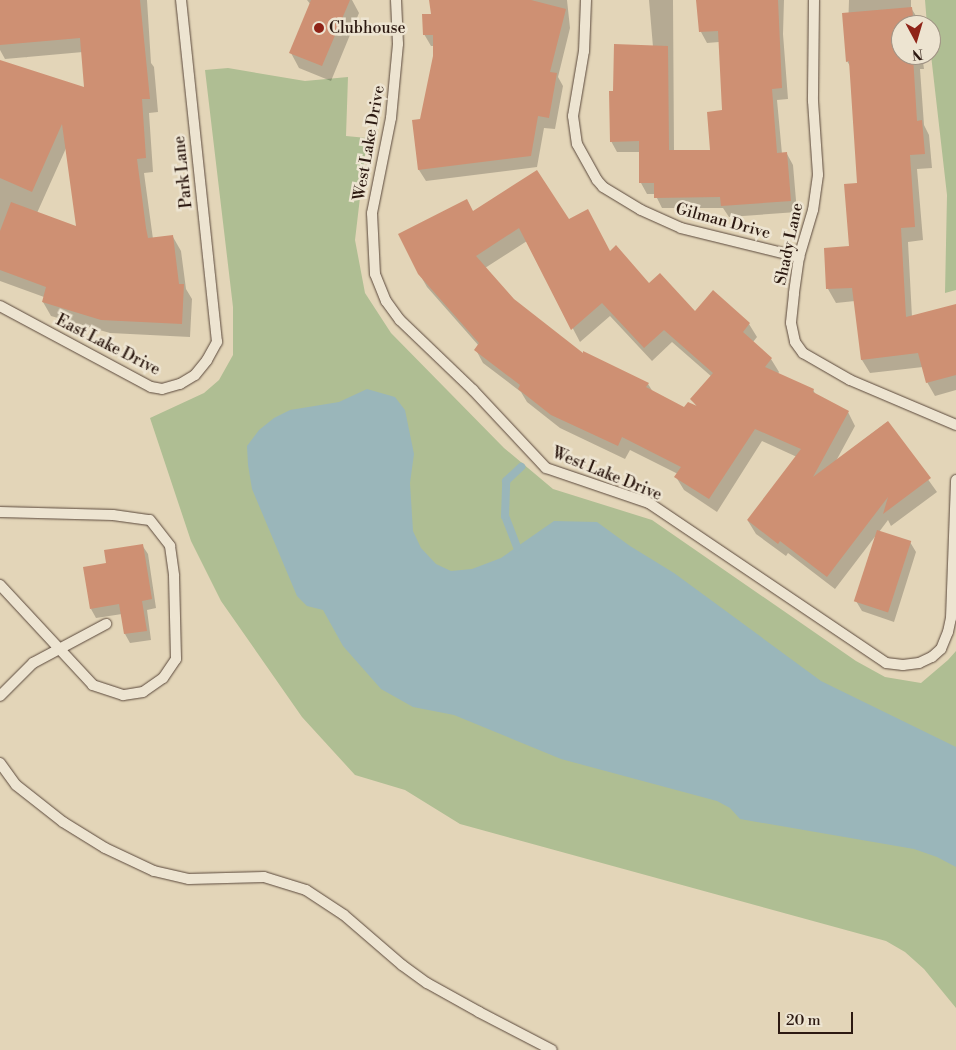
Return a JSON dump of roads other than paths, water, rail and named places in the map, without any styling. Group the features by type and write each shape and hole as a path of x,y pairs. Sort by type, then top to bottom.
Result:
{"lane":[{"name":"Park Lane","path":"181,0 217,342"},
{"name":"West Lake Drive","path":"396,0 398,44 390,118 372,214 375,274 386,301 400,320 473,390 546,468 649,503 886,662 903,665 919,663 932,657 941,649 948,632 951,618 956,480"},
{"name":"Gilman Drive","path":"586,0 584,51 574,116 578,144 597,180 603,187 641,210 681,228 799,257"},
{"name":"Shady Lane","path":"814,0 813,101 818,175 813,210 799,257 791,323 794,342 803,353 850,380 956,425"},
{"name":"East Lake Drive","path":"0,306 152,387 162,388 180,384 195,375 217,342"},
{"path":"0,512 113,515 150,520 170,546 174,576 176,659 163,678 143,692 123,696 93,685 0,585"},
{"path":"0,696 33,664 106,624"},
{"path":"0,763 3,771 28,796 63,822 105,848 154,872 189,879 264,877 306,890 344,915 402,965 427,982 479,1012 552,1050"}],"water":[{"path":"367,389 395,397 405,410 414,454 410,483 413,531 421,548 436,564 451,571 472,569 501,558 554,521 597,522 630,546 674,573 821,681 956,747 956,867 937,857 914,849 740,819 730,808 717,801 561,759 454,715 413,707 381,689 343,646 323,610 307,606 297,596 252,489 247,446 259,430 274,418 290,410 339,402"}],"waterway":[{"path":"517,547 505,516 506,481 521,467"}],"place":[{"name":"Clubhouse","path":"319,28"}]}
